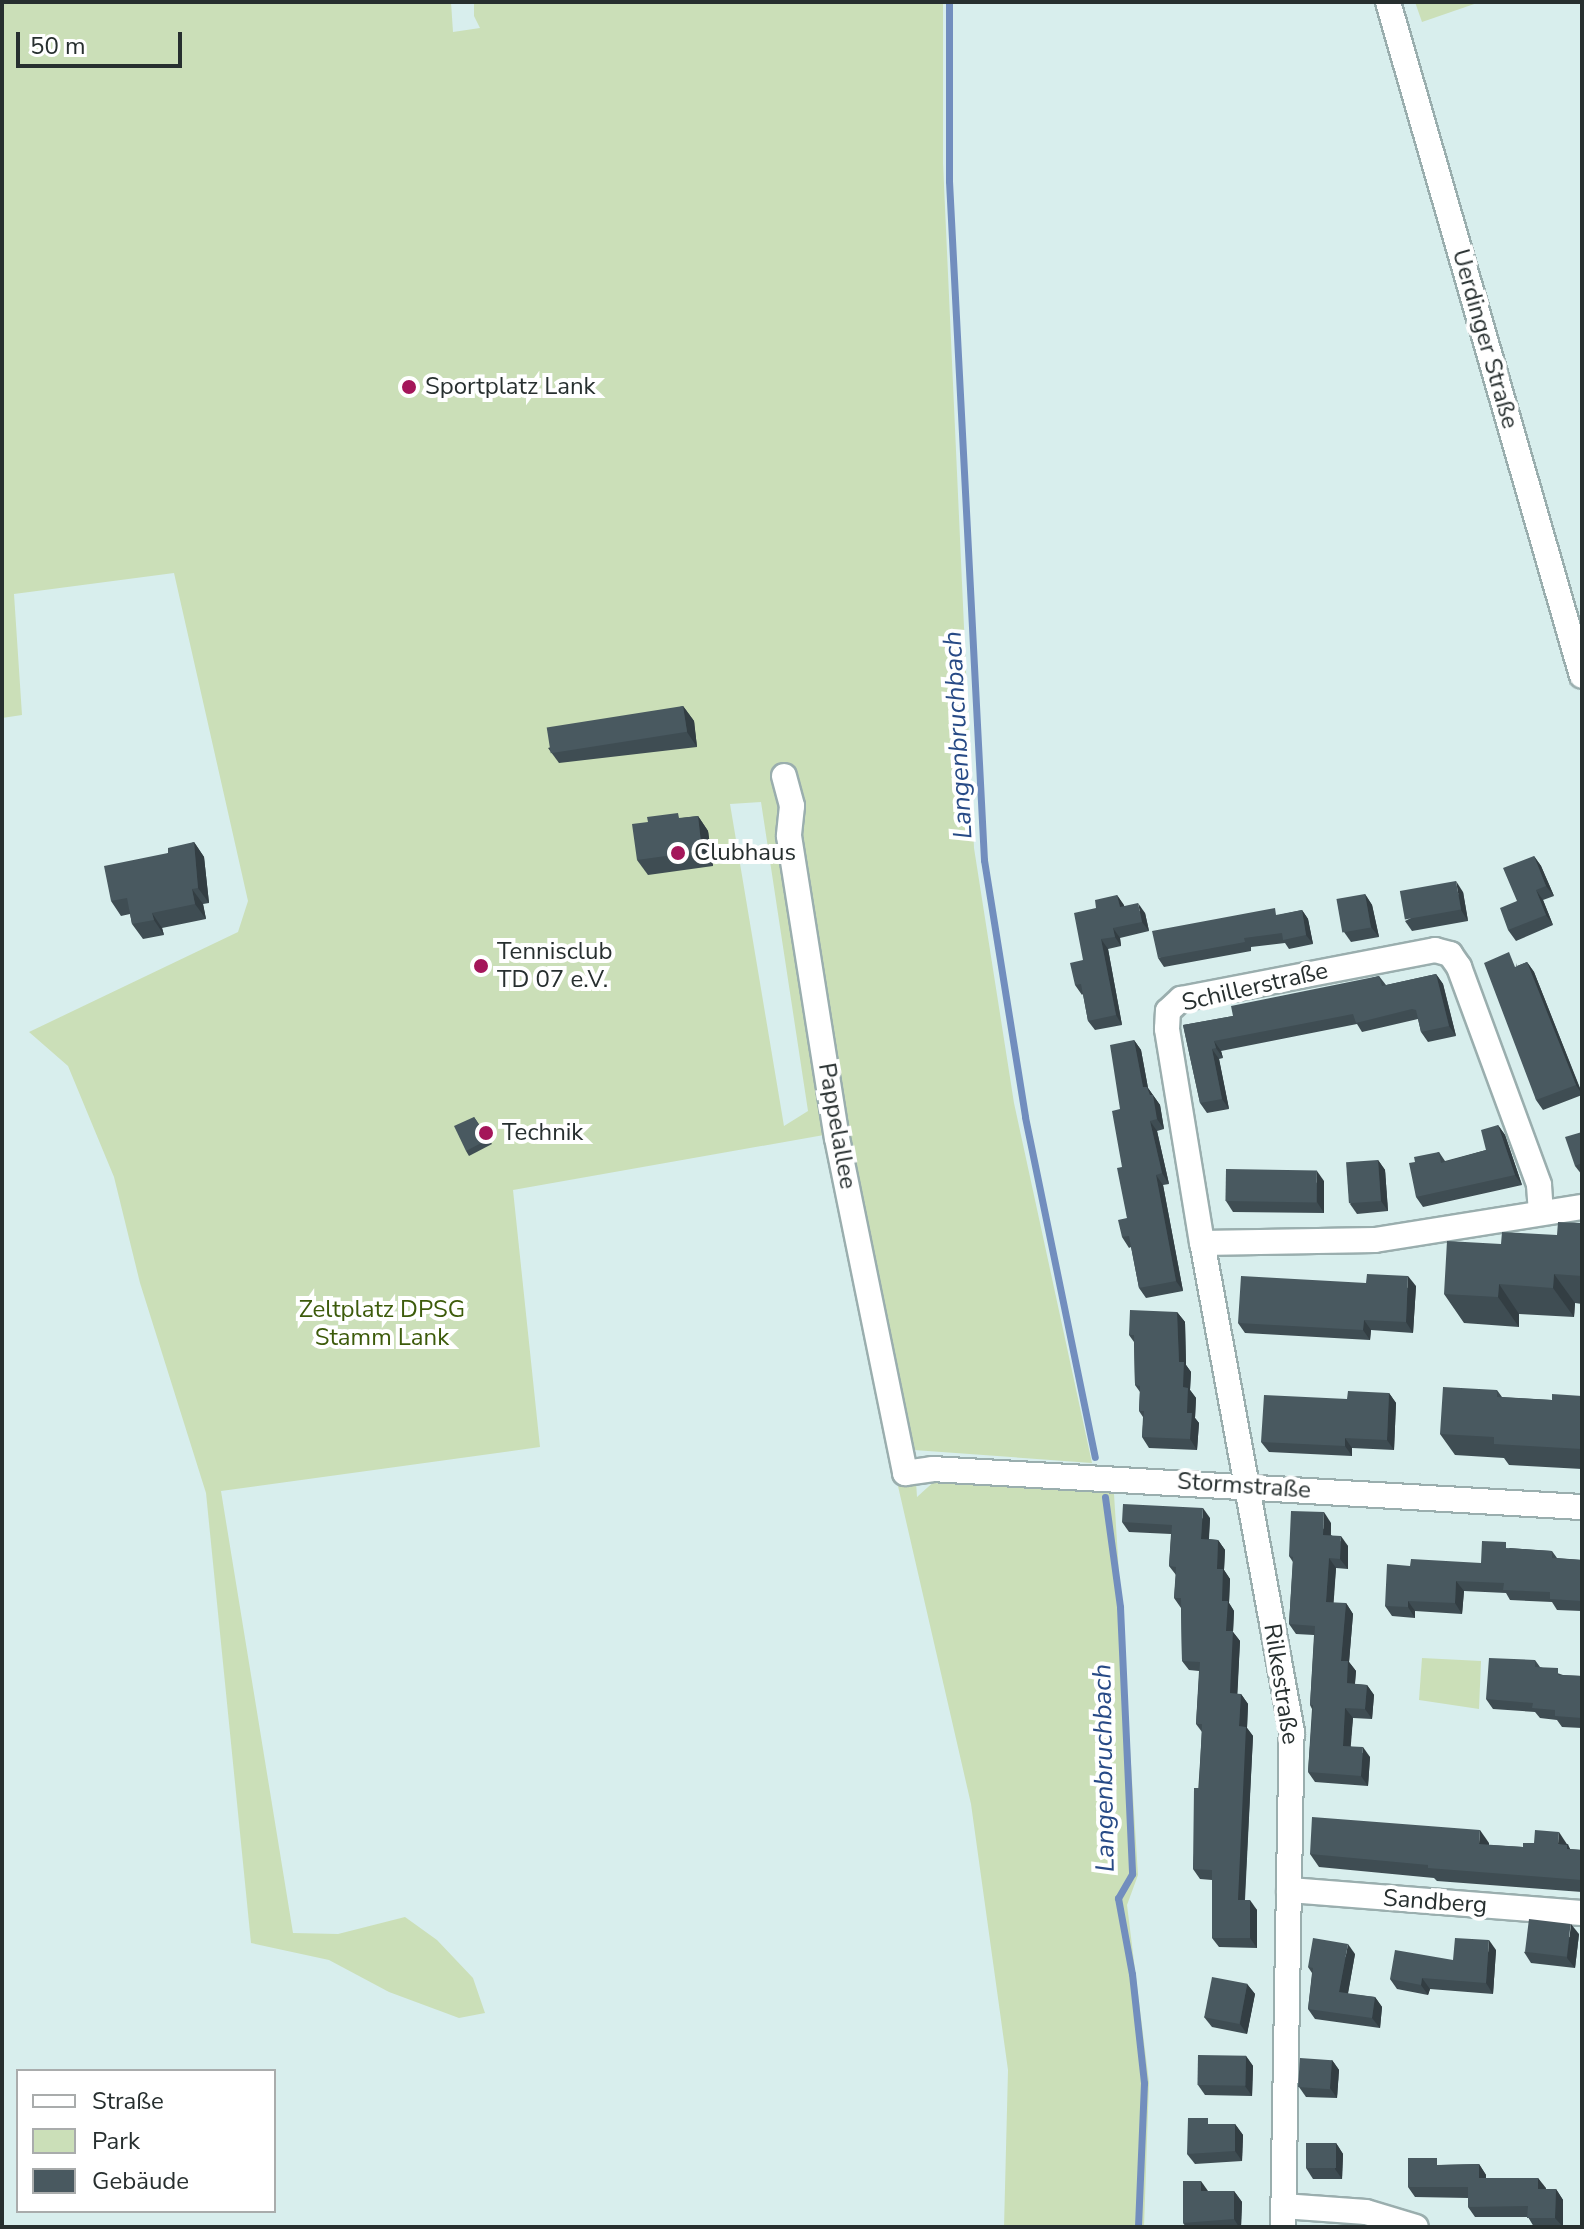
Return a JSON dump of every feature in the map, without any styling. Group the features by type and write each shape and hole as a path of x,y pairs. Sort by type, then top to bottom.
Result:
{"street":[{"name":"Uerdinger Straße","path":"1388,2 1582,676"},
{"name":"Pappelallee","path":"784,776 792,806 789,836 837,1138 905,1473"},
{"name":"Schillerstraße","path":"1202,1243 1167,1029 1166,1020 1173,1004 1181,999 1435,950 1450,954 1459,967 1539,1185 1541,1213"},
{"path":"1202,1243 1375,1240 1582,1207"},
{"name":"Rilkestraße","path":"1202,1243 1292,1732 1283,2217"},
{"name":"Stormstraße","path":"905,1473 932,1469 1582,1507"},
{"name":"Sandberg","path":"1289,1890 1582,1913"},
{"path":"1283,2217 1366,2212 1416,2227"}],"green space":[{"name":"Zeltplatz DPSG Stamm Lank","path":"2,2 451,2 453,32 480,28 474,16 474,2 943,2 943,163 974,848 1014,1103 1092,1463 914,1450 917,1497 938,1478 1093,1487 1114,1494 1138,1875 1127,1905 1149,2082 1144,2227 1004,2227 1008,2070 971,1804 895,1473 783,829 824,1135 513,1190 540,1447 221,1491 293,1933 338,1934 405,1917 437,1940 473,1978 485,2013 459,2018 389,1992 329,1960 251,1943 206,1493 140,1283 114,1177 68,1066 29,1032 238,932 248,901 174,573 14,594 22,715 2,718","holes":["761,802 808,1111 784,1126 730,804"]},
{"path":"1415,2 1480,2 1422,22"},
{"path":"1422,1658 1481,1661 1479,1709 1419,1700"}],"building":[{"path":"683,706 687,732 551,753 547,728"},
{"path":"678,813 679,818 698,816 702,851 637,860 632,824 648,822 647,817"},
{"path":"194,842 198,888 192,889 195,904 152,913 154,920 132,924 127,898 111,901 104,866 168,853 168,848"},
{"path":"1534,856 1546,886 1536,890 1546,915 1508,930 1500,908 1517,901 1503,868"},
{"path":"1456,881 1461,910 1405,919 1400,891"},
{"path":"1365,894 1371,927 1342,933 1336,899"},
{"path":"1117,895 1120,907 1138,903 1142,922 1113,928 1115,937 1101,939 1116,1015 1088,1021 1081,984 1075,985 1070,963 1083,960 1074,913 1096,908 1095,900"},
{"path":"1275,908 1276,915 1302,910 1306,935 1283,940 1282,933 1244,938 1245,942 1158,958 1152,931"},
{"path":"1509,952 1515,967 1527,962 1576,1085 1536,1100 1484,963"},
{"path":"1436,974 1449,1026 1421,1032 1416,1010 1412,1009 1356,1023 1353,1014 1214,1041 1216,1048 1212,1049 1222,1099 1200,1103 1183,1025 1233,1016 1231,1006 1379,976 1382,986"},
{"path":"1134,1040 1143,1087 1147,1087 1153,1095 1157,1119 1150,1121 1162,1173 1156,1175 1176,1281 1139,1288 1129,1236 1122,1237 1118,1220 1127,1218 1117,1168 1122,1167 1112,1111 1120,1109 1110,1045"},
{"path":"474,1117 489,1139 466,1151 454,1126"},
{"path":"1498,1125 1515,1175 1416,1197 1409,1163 1415,1162 1414,1157 1439,1152 1441,1163 1486,1150 1481,1130"},
{"path":"1582,1132 1582,1163 1575,1166 1565,1137"},
{"path":"1378,1160 1381,1201 1349,1203 1346,1162"},
{"path":"1226,1169 1317,1171 1316,1203 1225,1201"},
{"path":"1558,1222 1582,1223 1582,1276 1554,1274 1553,1288 1499,1284 1498,1297 1444,1294 1447,1241 1501,1244 1502,1232 1557,1235"},
{"path":"1367,1274 1408,1276 1406,1322 1364,1320 1363,1330 1238,1323 1241,1276 1366,1283"},
{"path":"1130,1310 1177,1312 1179,1362 1184,1362 1183,1387 1188,1388 1187,1413 1192,1413 1190,1439 1142,1437 1144,1411 1139,1411 1140,1386 1135,1385 1134,1335 1129,1335"},
{"path":"1443,1387 1497,1390 1497,1397 1552,1400 1552,1394 1582,1396 1582,1449 1494,1444 1494,1437 1440,1434"},
{"path":"1348,1391 1389,1393 1387,1440 1345,1438 1345,1446 1261,1442 1264,1395 1347,1399"},
{"path":"1123,1504 1203,1508 1201,1539 1218,1540 1217,1569 1223,1569 1222,1601 1228,1601 1226,1631 1233,1631 1230,1693 1241,1694 1239,1726 1246,1727 1238,1900 1250,1900 1250,1938 1212,1938 1212,1870 1193,1869 1194,1788 1199,1788 1202,1724 1196,1724 1200,1662 1182,1661 1181,1598 1174,1598 1176,1567 1169,1566 1172,1525 1122,1522"},
{"path":"1291,1511 1324,1512 1323,1535 1341,1536 1340,1559 1329,1558 1326,1602 1346,1603 1341,1661 1348,1661 1347,1683 1367,1685 1365,1709 1345,1708 1343,1746 1363,1747 1361,1776 1308,1772 1315,1626 1289,1624 1293,1557 1289,1556"},
{"path":"1482,1541 1506,1542 1506,1548 1552,1551 1552,1558 1582,1560 1582,1601 1550,1599 1550,1592 1503,1590 1504,1583 1456,1581 1455,1603 1408,1601 1408,1607 1385,1606 1387,1564 1410,1566 1411,1559 1481,1563"},
{"path":"1489,1658 1535,1660 1535,1667 1558,1668 1558,1675 1582,1676 1582,1718 1555,1716 1555,1710 1532,1708 1533,1703 1486,1699"},
{"path":"1312,1817 1480,1830 1479,1844 1523,1847 1523,1843 1534,1843 1535,1830 1559,1832 1558,1844 1567,1845 1567,1849 1582,1850 1582,1880 1428,1868 1428,1865 1310,1854"},
{"path":"1529,1919 1571,1924 1567,1957 1525,1952"},
{"path":"1313,1938 1348,1944 1339,1992 1375,1997 1372,2018 1308,2009 1313,1968 1308,1967"},
{"path":"1455,1938 1489,1940 1486,1983 1422,1978 1421,1985 1390,1979 1395,1950 1453,1960"},
{"path":"1212,1977 1247,1984 1240,2024 1204,2017"},
{"path":"1198,2055 1246,2056 1245,2086 1197,2085"},
{"path":"1300,2058 1332,2060 1330,2089 1298,2087"},
{"path":"1188,2118 1208,2118 1208,2124 1235,2124 1235,2151 1187,2154"},
{"path":"1306,2143 1336,2143 1336,2168 1306,2168"},
{"path":"1408,2158 1437,2158 1437,2165 1479,2164 1479,2178 1538,2178 1538,2189 1556,2189 1555,2218 1527,2218 1528,2206 1468,2207 1468,2187 1408,2187"},
{"path":"1183,2181 1201,2181 1201,2191 1234,2191 1234,2219 1183,2223"},
{"path":"1354,2225 1363,2227 1315,2227"}],"waterway":[{"name":"Langenbruchbach","path":"949,2 949,181 984,860 1025,1117 1095,1457"},
{"name":"Langenbruchbach","path":"1105,1497 1120,1607 1132,1874 1118,1898 1132,1974 1144,2083 1138,2227"}],"place":[{"name":"Sportplatz Lank","path":"409,387"},
{"name":"Clubhaus","path":"678,853"},
{"name":"Tennisclub TD 07 e.V.","path":"481,966"},
{"name":"Technik","path":"486,1133"}]}
